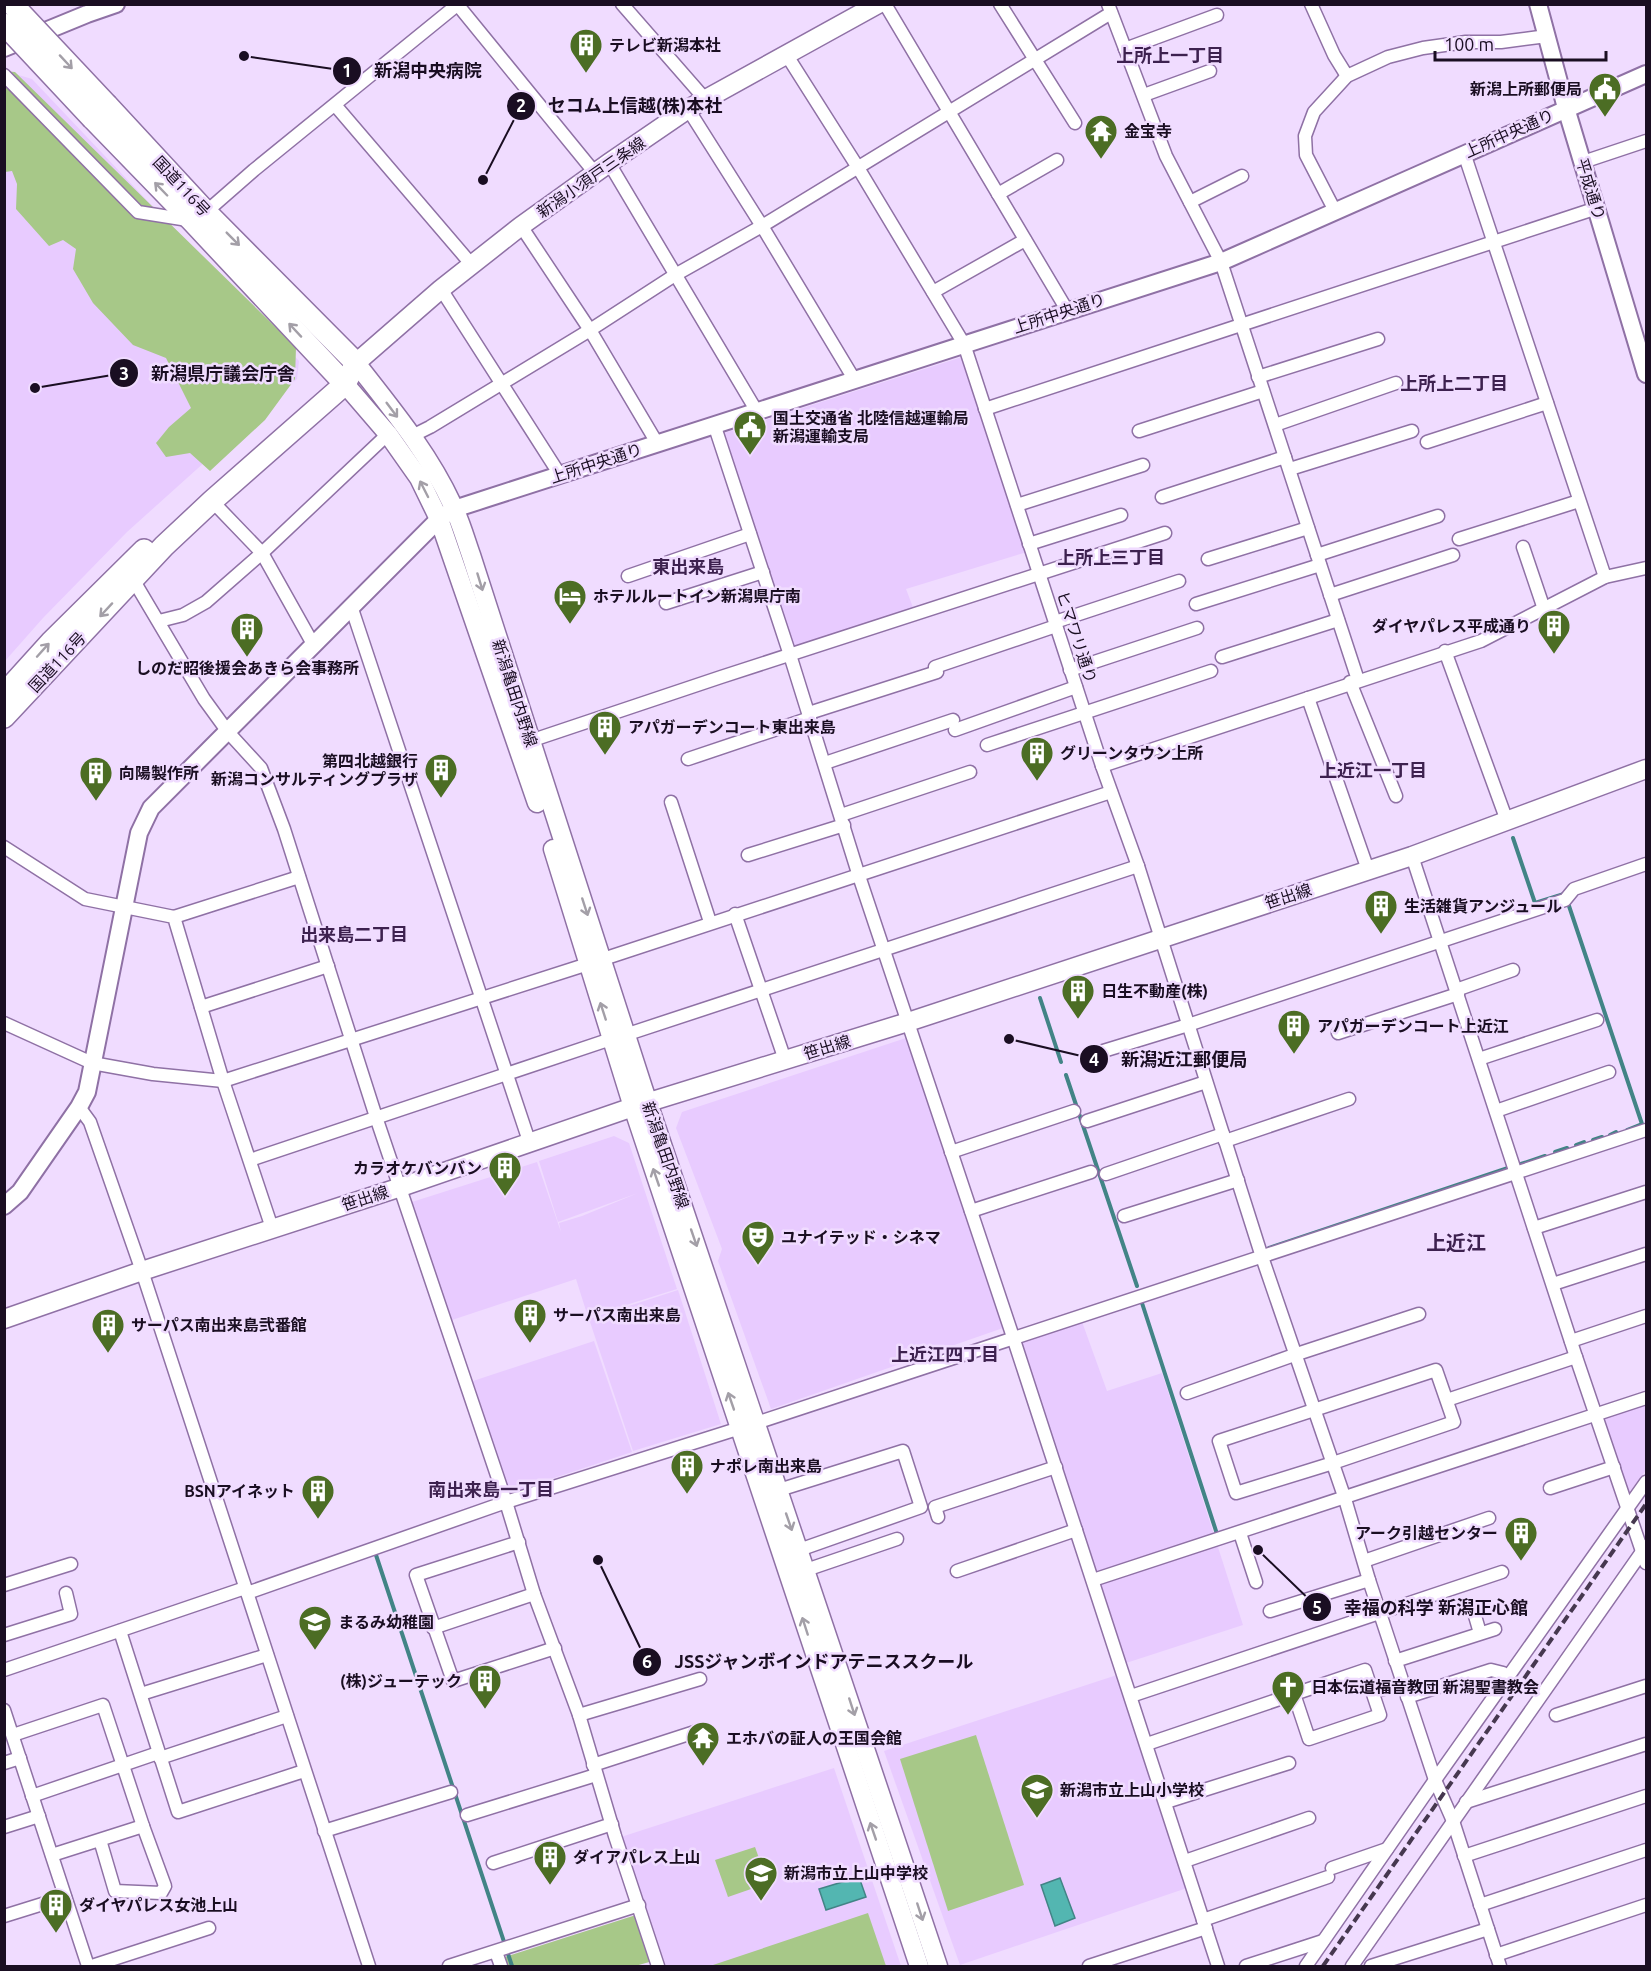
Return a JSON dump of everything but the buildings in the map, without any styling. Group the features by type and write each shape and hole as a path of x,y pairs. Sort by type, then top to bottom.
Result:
{"highway":[{"name":"国道116号","path":"12,4 100,112"},
{"name":"国道116号","path":"4,24 100,112 199,216 340,378"},
{"name":"国道116号","path":"4,717 164,546 356,363 199,216"},
{"name":"国道116号","path":"4,694 51,642 228,470 340,378"}],"main road":[{"name":"新潟小須戸三条線","path":"356,363 441,289 521,226 602,168 688,109 878,4"},
{"name":"新潟亀田内野線","path":"356,363 412,436 433,469 552,844 595,961"},
{"name":"新潟亀田内野線","path":"340,378 388,434 447,514 471,555 530,741 595,961 748,1425 919,1966"},
{"name":"笹出線","path":"4,1319 141,1271 401,1187 530,1141 908,1022 1412,856 1647,769"},
{"name":"新潟亀田内野線","path":"748,1425 779,1490 938,1966"}],"street":[{"path":"4,48 117,4"},
{"path":"622,4 705,99"},
{"path":"885,4 1067,310"},
{"path":"1000,4 1075,123"},
{"path":"1311,4 1334,55 1347,76"},
{"name":"平成通り","path":"1538,4 1566,108 1647,374"},
{"path":"4,75 138,212 199,216 457,5 602,168 675,275 756,410"},
{"path":"412,436 948,112 1111,7 1166,156 1221,262 1319,560 1354,681 1396,796"},
{"path":"1125,49 1217,15"},
{"path":"1335,211 1306,155 1305,136 1314,112 1347,76 1388,57 1423,48 1466,42 1501,42 1547,36"},
{"name":"ヒマワリ通り","path":"786,54 857,166 964,344 1070,670 1138,866 1262,1257 1316,1410 1395,1661 1498,1960"},
{"path":"1144,95 1210,71"},
{"name":"上所中央通り","path":"447,514 756,410 1221,262 1647,74"},
{"path":"334,105 472,265"},
{"path":"688,109 854,379"},
{"path":"1582,162 1647,141"},
{"path":"1464,153 1605,577"},
{"path":"998,194 1057,160"},
{"path":"1190,202 1242,176"},
{"path":"986,409 1597,208"},
{"path":"521,226 590,330 657,443"},
{"path":"933,292 1025,240"},
{"path":"441,289 503,382 560,475"},
{"path":"1258,377 1378,339"},
{"path":"1275,425 1396,383"},
{"path":"1139,431 1263,391"},
{"path":"1427,442 1547,403"},
{"path":"714,424 825,763 858,873 1056,1467 1218,1966"},
{"path":"1290,469 1412,430"},
{"path":"159,621 183,615 206,602 262,553 388,434"},
{"path":"1162,498 1285,457"},
{"path":"1017,505 1143,465"},
{"path":"212,501 262,553 313,644"},
{"path":"1459,539 1579,501"},
{"path":"4,1206 20,1192 87,1092 138,833 151,808 351,606 447,514"},
{"path":"1029,544 1121,514"},
{"path":"1196,604 1438,516"},
{"path":"1208,559 1308,528"},
{"path":"530,741 1164,533"},
{"path":"628,576 750,534"},
{"path":"1523,547 1544,609"},
{"path":"1330,596 1453,555"},
{"path":"1102,766 1481,641 1504,627 1605,577 1647,568"},
{"path":"666,603 763,572"},
{"path":"134,580 204,699 228,732 261,768 284,829 376,1117 506,1502 534,1594 579,1714 656,1966"},
{"path":"688,759 1055,624 1179,581"},
{"path":"351,606 530,1141"},
{"path":"1222,657 1338,620"},
{"path":"1070,670 1197,628"},
{"path":"1445,651 1507,821"},
{"path":"987,745 1211,671"},
{"path":"825,763 1076,687"},
{"path":"1308,698 1368,870"},
{"path":"748,855 970,772"},
{"path":"4,1023 92,1063 153,1074 223,1081 1111,792"},
{"path":"671,802 710,922"},
{"path":"4,847 85,899 174,918 299,877"},
{"path":"1352,1966 1452,1821 1645,1554 1576,1357 1412,856"},
{"path":"1100,1052 1565,900 1574,889 1647,864"},
{"path":"250,1160 1138,866"},
{"path":"735,914 785,1060"},
{"path":"174,918 223,1081 272,1228"},
{"path":"201,1007 328,966"},
{"path":"1338,1033 1513,970"},
{"path":"1479,1059 1596,1020"},
{"path":"1496,1111 1609,1072"},
{"path":"1087,1121 1206,1082"},
{"path":"1106,1174 1348,1099"},
{"path":"79,1107 90,1122 141,1271 369,1966"},
{"path":"951,1152 1074,1111"},
{"path":"4,1670 246,1591 506,1502 748,1425 1647,1130"},
{"path":"971,1211 1091,1172"},
{"path":"1125,1216 1238,1180"},
{"path":"1534,1228 1647,1192"},
{"path":"1553,1284 1647,1254"},
{"path":"1187,1394 1297,1354 1419,1314"},
{"path":"1571,1341 1647,1316"},
{"path":"1446,1400 1576,1357"},
{"path":"1436,1370 1454,1422 1236,1493 1219,1441 1316,1410 1436,1370"},
{"path":"1093,1580 1647,1398"},
{"path":"779,1490 903,1451 921,1507 799,1550"},
{"path":"938,1517 935,1507 1056,1467"},
{"path":"1550,1488 1614,1467"},
{"path":"1306,1966 1647,1482"},
{"path":"1364,1561 1489,1518"},
{"path":"957,1571 1076,1530"},
{"path":"1240,1533 1256,1582"},
{"path":"806,1569 897,1539"},
{"path":"519,1542 416,1575 433,1628 453,1681 555,1648"},
{"path":"4,1585 71,1564"},
{"path":"1131,1696 1502,1572"},
{"path":"1270,1611 1369,1580"},
{"path":"4,1635 71,1614 66,1593"},
{"path":"433,1628 534,1594"},
{"path":"1473,1609 1480,1633"},
{"path":"1395,1661 1495,1629"},
{"path":"120,1631 178,1812 304,1771"},
{"path":"141,1694 267,1655"},
{"path":"1407,1697 1491,1670 1503,1673 1508,1678"},
{"path":"1146,1744 1294,1694 1365,1671 1380,1715 1309,1739 1294,1694"},
{"path":"579,1714 700,1679"},
{"path":"1373,1692 1403,1683"},
{"path":"1556,1715 1647,1686"},
{"path":"13,1735 103,1705 165,1886 161,1893 115,1891 100,1840"},
{"path":"4,1710 90,1966 209,1928"},
{"path":"32,1796 287,1716"},
{"path":"467,1815 701,1730"},
{"path":"1466,1802 1647,1744"},
{"path":"4,1763 20,1758"},
{"path":"1166,1802 1288,1763"},
{"path":"324,1831 451,1791"},
{"path":"1464,1856 1647,1796"},
{"path":"4,1827 39,1816"},
{"path":"1185,1861 1309,1818"},
{"path":"494,1863 612,1824"},
{"path":"52,1855 143,1826"},
{"path":"1089,1966 1204,1924 1387,1849"},
{"path":"1480,1905 1647,1850"},
{"path":"4,1916 65,1897"},
{"path":"449,1966 639,1905"},
{"path":"1498,1960 1647,1905"},
{"path":"1362,1953 1370,1966 1488,1929"},
{"path":"1246,1966 1323,1941"},
{"path":"499,1951 501,1966"}],"shaded area":[{"path":"4,71 15,72 296,347 295,379 265,420 210,471 190,453 166,457 156,443 169,427 191,408 166,358 133,345 93,303 73,269 76,249 63,240 49,246 16,209 17,184 12,171 5,172"},
{"path":"5,71 32,79 299,361 297,379 127,532 43,618 5,661"},
{"name":"国土交通省 北陸信越運輸局 新潟運輸支局","path":"962,357 1027,552 906,589 914,610 793,650 721,434"},
{"path":"909,1037 1003,1328 771,1409 718,1261 722,1249 676,1128 682,1112"},
{"path":"614,1136 629,1143 677,1289 588,1317 576,1279 452,1320 412,1202 537,1162 561,1232 559,1223 638,1193 558,1222 539,1161"},
{"path":"678,1290 721,1424 633,1451 589,1319"},
{"path":"1081,1319 1107,1391 1162,1373 1243,1625 1123,1664 1020,1339"},
{"path":"594,1341 632,1452 509,1493 473,1381"},
{"path":"1646,1402 1646,1470 1628,1494 1603,1417"},
{"name":"新潟市立上山小学校","path":"1117,1675 1190,1887 960,1965 884,1751"},
{"path":"976,1735 1024,1885 948,1911 900,1759"},
{"name":"新潟市立上山中学校","path":"834,1768 901,1966 666,1966 621,1837"},
{"path":"755,1847 768,1883 728,1897 715,1860"},
{"path":"859,1877 866,1897 826,1910 819,1889"},
{"path":"1060,1878 1075,1918 1055,1926 1041,1885"},
{"path":"868,1913 886,1966 710,1966"},
{"path":"636,1915 653,1961 635,1966 508,1966 505,1957"}],"waterway":[{"path":"1513,838 1535,903 1564,894"},
{"path":"1568,903 1642,1124 1627,1130"},
{"path":"1040,998 1061,1062"},
{"path":"1066,1075 1137,1286"},
{"path":"1610,1135 1616,1132"},
{"path":"1593,1140 1602,1137"},
{"path":"1576,1145 1584,1142"},
{"path":"1555,1152 1567,1148"},
{"path":"1521,1164 1545,1156"},
{"path":"1269,1248 1508,1168"},
{"path":"1142,1303 1218,1534"},
{"path":"376,1555 512,1966"}],"railway":[{"path":"1323,1966 1646,1504"}],"place":[{"name":"新潟中央病院","path":"244,56"},
{"name":"テレビ新潟本社","path":"586,74"},
{"name":"新潟上所郵便局","path":"1605,118"},
{"name":"金宝寺","path":"1101,160"},
{"name":"セコム上信越(株)本社","path":"483,180"},
{"name":"新潟県庁議会庁舎","path":"35,388"},
{"name":"国土交通省 北陸信越運輸局 新潟運輸支局","path":"750,456"},
{"name":"ホテルルートイン新潟県庁南","path":"570,625"},
{"name":"ダイヤパレス平成通り","path":"1554,655"},
{"name":"しのだ昭後援会あきら会事務所","path":"247,658"},
{"name":"アパガーデンコート東出来島","path":"605,756"},
{"name":"グリーンタウン上所","path":"1037,782"},
{"name":"第四北越銀行 新潟コンサルティングプラザ","path":"441,799"},
{"name":"向陽製作所","path":"96,802"},
{"name":"生活雑貨アンジュール","path":"1381,935"},
{"name":"日生不動産(株)","path":"1078,1020"},
{"name":"新潟近江郵便局","path":"1009,1039"},
{"name":"アパガーデンコート上近江","path":"1294,1055"},
{"name":"カラオケバンバン","path":"505,1197"},
{"name":"ユナイテッド・シネマ","path":"758,1266"},
{"name":"サーパス南出来島","path":"530,1344"},
{"name":"サーパス南出来島弐番館","path":"108,1354"},
{"name":"ナポレ南出来島","path":"687,1495"},
{"name":"BSNアイネット","path":"318,1520"},
{"name":"幸福の科学 新潟正心館","path":"1258,1550"},
{"name":"JSSジャンボインドアテニススクール","path":"598,1560"},
{"name":"アーク引越センター","path":"1521,1562"},
{"name":"まるみ幼稚園","path":"315,1651"},
{"name":"(株)ジューテック","path":"485,1710"},
{"name":"日本伝道福音教団 新潟聖書教会","path":"1288,1716"},
{"name":"エホバの証人の王国会館","path":"703,1767"},
{"name":"新潟市立上山小学校","path":"1037,1819"},
{"name":"ダイアパレス上山","path":"550,1886"},
{"name":"新潟市立上山中学校","path":"761,1902"},
{"name":"ダイヤパレス女池上山","path":"56,1934"}],"district":[{"name":"上所上一丁目","path":"1170,55"},
{"name":"上所上二丁目","path":"1454,383"},
{"name":"上所上三丁目","path":"1111,557"},
{"name":"東出来島","path":"688,566"},
{"name":"上近江一丁目","path":"1373,770"},
{"name":"出来島二丁目","path":"354,934"},
{"name":"上近江","path":"1456,1242"},
{"name":"上近江四丁目","path":"945,1354"},
{"name":"南出来島一丁目","path":"491,1489"}]}
